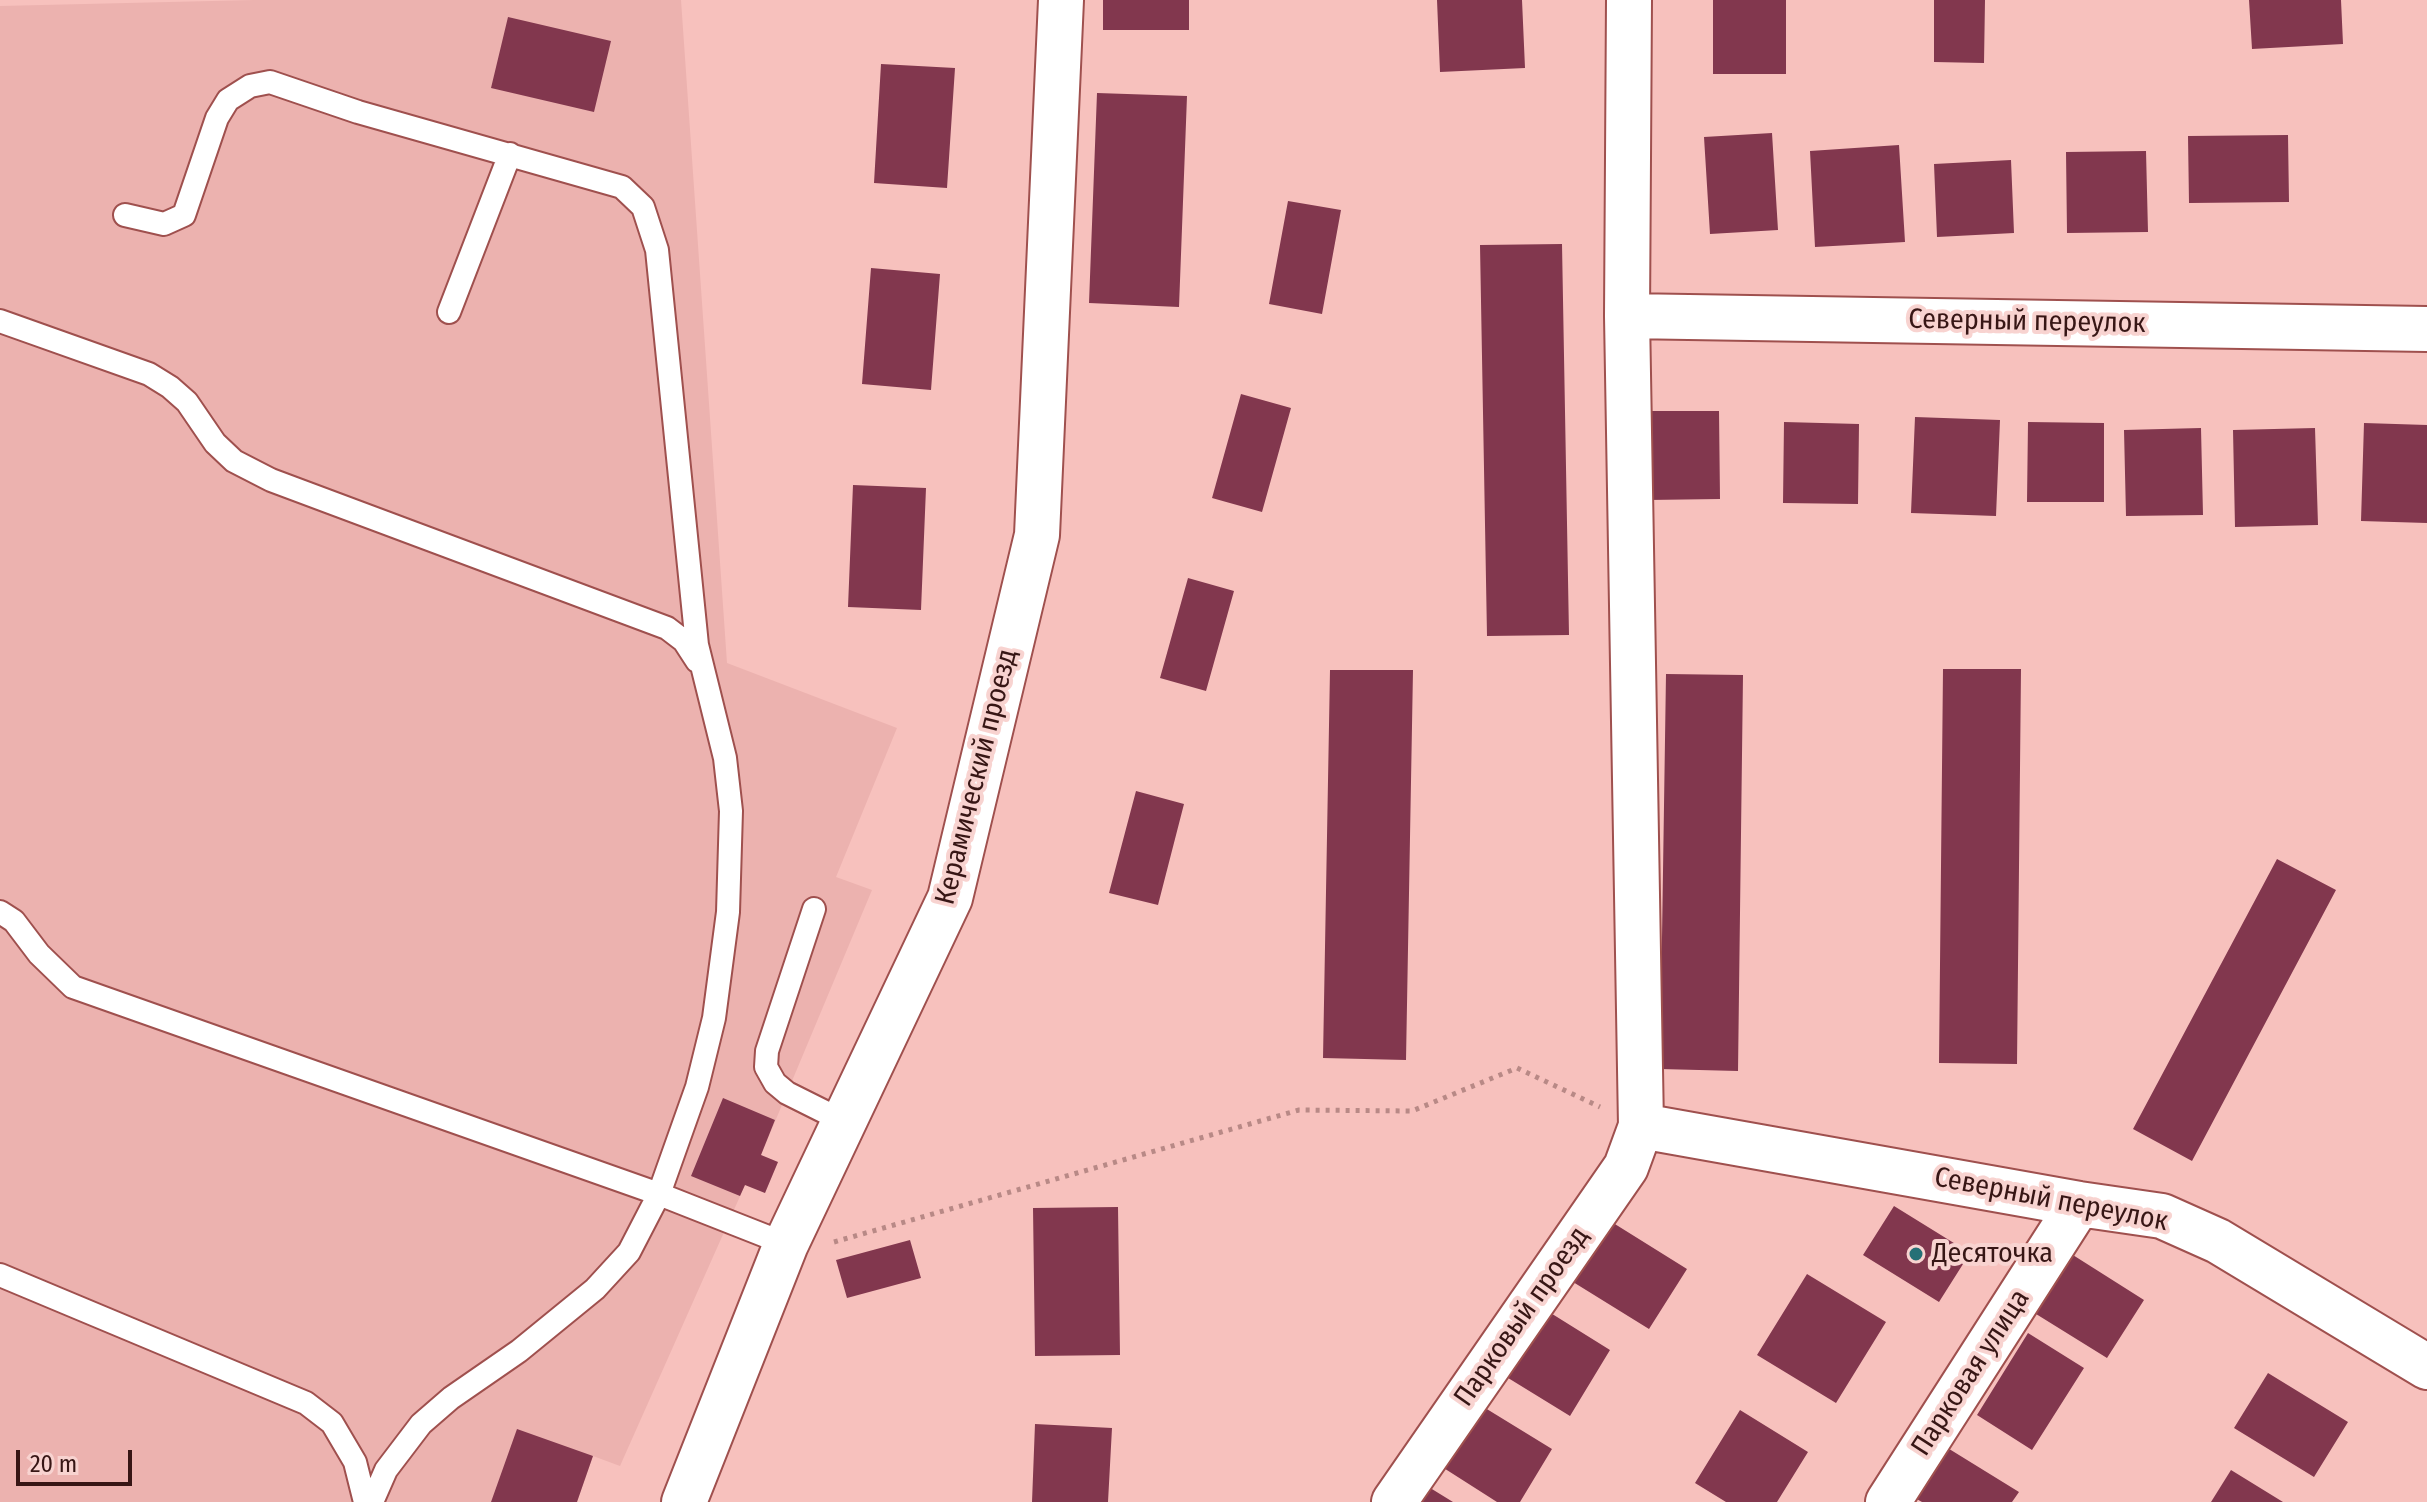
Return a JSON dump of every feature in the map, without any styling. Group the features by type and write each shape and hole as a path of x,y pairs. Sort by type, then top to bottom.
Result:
{"street":[{"name":"Керамический проезд","path":"684,1502 789,1239 950,898 1037,535 1061,0"},
{"path":"1629,0 1627,316 1641,1126"},
{"name":"Северный переулок","path":"1627,316 2427,329"},
{"name":"Северный переулок","path":"1641,1126 2162,1216 2218,1241 2427,1367"},
{"name":"Парковый проезд","path":"1394,1502 1626,1167 1641,1126"},
{"name":"Парковая улица","path":"1888,1502 2079,1204"}],"lane":[{"path":"125,215 164,224 184,215 217,118 228,100 250,86 270,82 358,112 622,187 643,207 657,250 697,645 725,758 731,811 728,912 714,1018 697,1087 659,1194 629,1252 595,1289 421,1424 386,1470 372,1502"},
{"path":"449,312 510,154"},
{"path":"0,321 149,374 187,402 215,443 234,461 271,480 667,628 684,641 705,675"},
{"path":"814,909 767,1051 766,1067 775,1083 787,1093 845,1122"},
{"path":"0,912 14,921 39,954 73,987 789,1239"},
{"path":"0,1275 306,1403 332,1423 355,1462 365,1502"}],"path":[{"path":"789,1239 816,1247 1299,1110 1412,1111 1517,1068 1641,1126"}],"shaded area":[{"path":"254,0 681,0 727,663 897,728 836,877 872,890 761,1155 778,1162 765,1193 745,1185 620,1466 593,1456 577,1502 0,1502 0,6"}],"building":[{"path":"1103,0 1189,0 1189,30 1103,30"},
{"path":"1437,0 1522,0 1525,68 1440,72"},
{"path":"1713,0 1786,0 1786,74 1713,74"},
{"path":"1934,0 1985,0 1984,63 1934,62"},
{"path":"2249,0 2341,0 2343,44 2252,49"},
{"path":"508,17 611,41 594,112 491,88"},
{"path":"881,64 955,68 947,188 874,183"},
{"path":"1097,93 1187,96 1179,307 1089,303"},
{"path":"1772,133 1778,230 1710,234 1704,137"},
{"path":"2288,135 2289,202 2189,203 2188,136"},
{"path":"1899,145 1905,242 1815,247 1810,151"},
{"path":"2146,151 2148,232 2067,233 2066,152"},
{"path":"2011,160 2014,233 1937,237 1934,164"},
{"path":"1288,201 1341,210 1322,314 1269,304"},
{"path":"1562,244 1569,635 1487,636 1480,245"},
{"path":"871,268 940,274 931,390 862,384"},
{"path":"1241,394 1291,408 1262,512 1212,498"},
{"path":"1648,411 1719,411 1720,499 1648,500"},
{"path":"1915,417 2000,420 1996,516 1911,513"},
{"path":"1784,422 1859,424 1858,504 1783,503"},
{"path":"2028,422 2104,423 2104,502 2027,502"},
{"path":"2364,423 2427,425 2427,523 2361,521"},
{"path":"2201,428 2203,515 2126,516 2124,430"},
{"path":"2315,428 2318,525 2235,527 2233,430"},
{"path":"853,485 926,488 921,610 848,607"},
{"path":"1188,578 1234,591 1206,691 1160,678"},
{"path":"1943,669 2021,669 2017,1064 1939,1063"},
{"path":"1330,670 1413,670 1406,1060 1323,1058"},
{"path":"1666,674 1743,675 1738,1071 1660,1069"},
{"path":"1136,791 1184,804 1158,905 1109,893"},
{"path":"2277,859 2336,890 2192,1161 2133,1129"},
{"path":"723,1098 775,1120 761,1155 778,1162 765,1193 745,1185 740,1196 691,1176"},
{"name":"Десяточка","path":"1894,1206 1970,1253 1939,1302 1863,1255"},
{"path":"1118,1207 1120,1355 1035,1356 1033,1208"},
{"path":"1602,1216 1687,1269 1649,1329 1565,1277"},
{"path":"910,1240 921,1278 847,1298 836,1260"},
{"path":"2065,1250 2144,1300 2107,1358 2028,1309"},
{"path":"1807,1274 1886,1322 1836,1403 1757,1355"},
{"path":"1541,1307 1610,1350 1570,1416 1500,1373"},
{"path":"2028,1333 2084,1368 2032,1450 1977,1415"},
{"path":"2268,1373 2348,1422 2314,1477 2234,1428"},
{"path":"1477,1403 1552,1449 1520,1502 1497,1502 1439,1465"},
{"path":"1740,1410 1808,1452 1777,1502 1726,1502 1695,1483"},
{"path":"1035,1424 1112,1428 1108,1502 1032,1502"},
{"path":"517,1429 593,1456 577,1502 491,1502"},
{"path":"1946,1447 2019,1492 2012,1502 1922,1502 1915,1498"},
{"path":"2231,1470 2283,1502 2211,1502"},
{"path":"1427,1486 1453,1502 1416,1502"}],"place":[{"name":"Десяточка","path":"1916,1254"}]}
